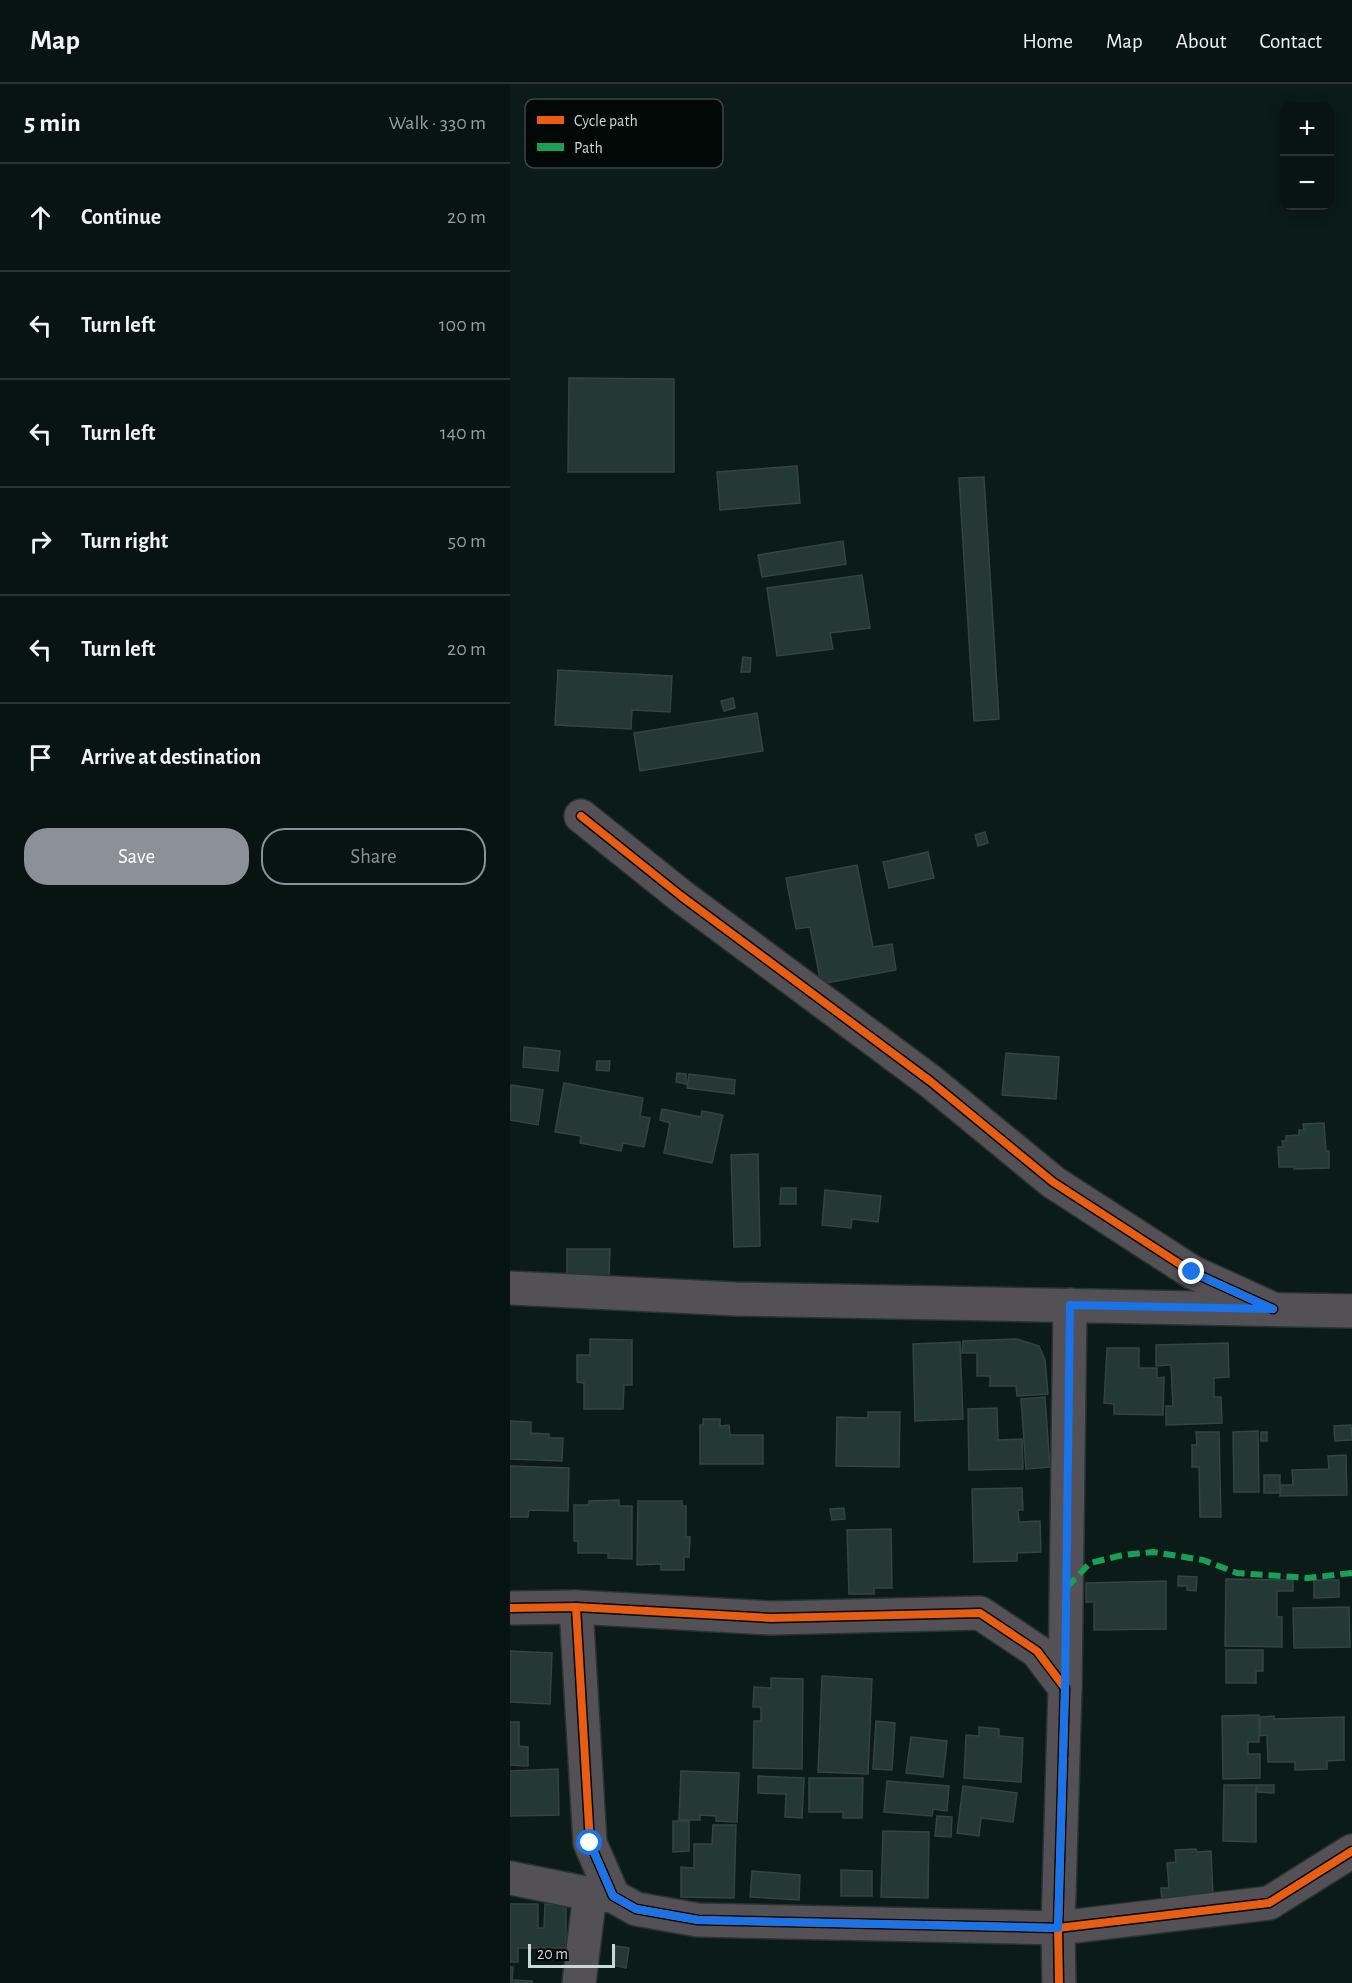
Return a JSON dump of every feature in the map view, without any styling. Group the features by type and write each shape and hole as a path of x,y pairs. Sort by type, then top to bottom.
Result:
{"street":[{"path":"581,816 681,896 930,1081 1053,1182 1192,1272 1273,1309"},
{"path":"510,1287 736,1299 1352,1311"},
{"path":"1059,1983 1058,1928 1065,1688 1070,1305"},
{"path":"510,1608 576,1607 771,1618 980,1613 1037,1651 1065,1688"},
{"path":"576,1607 590,1843 602,1895 579,1983"},
{"path":"510,1878 602,1895 636,1909 698,1920 1058,1928 1269,1904 1352,1851"}],"building":[{"path":"569,378 674,379 674,472 568,472"},
{"path":"797,466 800,503 720,510 717,472"},
{"path":"984,477 999,719 974,721 959,478"},
{"path":"843,541 846,564 762,577 758,555"},
{"path":"862,575 870,628 830,633 833,649 777,656 767,588"},
{"path":"743,657 751,658 750,672 741,672"},
{"path":"558,670 672,676 670,712 632,710 631,729 555,725"},
{"path":"733,698 735,708 724,711 721,701"},
{"path":"757,713 763,751 640,771 634,733"},
{"path":"985,832 988,843 978,846 975,835"},
{"path":"928,852 934,878 889,888 883,862"},
{"path":"857,865 873,947 892,944 896,970 821,984 810,927 796,929 786,878"},
{"path":"524,1047 560,1051 558,1071 523,1067"},
{"path":"1006,1053 1059,1057 1056,1099 1002,1095"},
{"path":"597,1061 610,1061 609,1071 596,1070"},
{"path":"677,1073 686,1074 686,1084 676,1082"},
{"path":"689,1074 735,1080 734,1094 687,1088"},
{"path":"564,1083 643,1098 640,1116 650,1118 644,1147 623,1143 621,1151 580,1143 581,1136 555,1132"},
{"path":"511,1085 543,1090 538,1125 510,1120"},
{"path":"662,1109 701,1117 702,1111 723,1115 712,1163 664,1153 670,1123 660,1120"},
{"path":"1324,1123 1326,1151 1329,1151 1329,1168 1279,1167 1278,1147 1283,1147 1282,1141 1286,1141 1286,1136 1299,1135 1299,1130 1304,1130 1303,1124"},
{"path":"758,1154 760,1246 734,1247 731,1155"},
{"path":"781,1188 796,1188 796,1204 780,1204"},
{"path":"825,1190 881,1196 878,1222 852,1219 851,1228 822,1225"},
{"path":"567,1249 610,1249 609,1278 567,1277"},
{"path":"590,1339 632,1340 632,1385 624,1385 623,1409 584,1409 584,1383 577,1382 577,1355 590,1355"},
{"path":"1017,1339 1039,1346 1045,1360 1048,1394 1017,1396 1016,1386 990,1386 990,1376 977,1376 977,1353 962,1353 963,1341"},
{"path":"960,1342 963,1419 915,1421 913,1344"},
{"path":"1228,1343 1229,1377 1214,1378 1214,1397 1221,1397 1222,1423 1166,1425 1166,1406 1173,1406 1171,1365 1156,1366 1156,1345"},
{"path":"1107,1348 1139,1348 1139,1368 1157,1368 1157,1378 1164,1377 1163,1415 1114,1414 1114,1404 1104,1403"},
{"path":"1045,1397 1050,1467 1026,1469 1021,1399"},
{"path":"997,1408 998,1440 1022,1439 1023,1469 969,1470 968,1409"},
{"path":"868,1412 900,1412 899,1467 836,1466 837,1417 868,1418"},
{"path":"703,1419 720,1419 720,1426 729,1425 730,1435 763,1435 763,1464 700,1464 700,1425 703,1425"},
{"path":"510,1421 531,1422 531,1433 549,1434 549,1438 563,1438 562,1461 510,1459"},
{"path":"1351,1425 1352,1440 1335,1441 1334,1426"},
{"path":"1258,1431 1259,1492 1234,1492 1233,1432"},
{"path":"1196,1432 1219,1432 1221,1517 1200,1517 1199,1467 1192,1467 1192,1445 1197,1445"},
{"path":"1261,1432 1267,1432 1267,1441 1261,1441"},
{"path":"1346,1455 1347,1495 1280,1496 1280,1485 1293,1485 1292,1470 1329,1469 1328,1456"},
{"path":"510,1466 569,1468 568,1511 529,1510 528,1517 510,1517"},
{"path":"1264,1475 1280,1475 1280,1493 1264,1493"},
{"path":"1022,1488 1023,1510 1018,1510 1019,1522 1040,1521 1041,1552 1017,1553 1017,1561 974,1562 972,1489"},
{"path":"619,1500 619,1506 632,1506 632,1559 608,1558 608,1553 578,1553 578,1541 574,1541 574,1505 589,1505 589,1501"},
{"path":"638,1501 682,1501 682,1506 686,1506 686,1537 690,1537 689,1557 684,1557 684,1570 661,1570 661,1564 637,1565"},
{"path":"844,1508 845,1519 832,1520 830,1509"},
{"path":"891,1529 892,1588 874,1588 874,1594 849,1594 847,1530"},
{"path":"1178,1576 1197,1577 1196,1591 1187,1590 1187,1586 1178,1586"},
{"path":"1226,1579 1293,1580 1293,1591 1277,1591 1277,1617 1282,1617 1282,1647 1225,1646"},
{"path":"1314,1580 1339,1580 1339,1597 1314,1598"},
{"path":"1166,1581 1166,1629 1094,1630 1094,1602 1086,1602 1086,1583"},
{"path":"1349,1607 1350,1647 1294,1648 1293,1608"},
{"path":"1226,1650 1263,1650 1263,1671 1256,1671 1256,1683 1226,1683"},
{"path":"510,1651 552,1653 550,1704 510,1702"},
{"path":"822,1676 872,1679 868,1774 818,1772"},
{"path":"771,1678 803,1679 802,1769 753,1768 754,1721 761,1721 761,1707 753,1707 754,1687 771,1688"},
{"path":"1259,1715 1259,1742 1248,1742 1248,1754 1260,1754 1260,1778 1223,1779 1222,1716"},
{"path":"1274,1716 1274,1719 1344,1717 1344,1760 1327,1761 1327,1769 1295,1770 1295,1762 1268,1762 1267,1735 1260,1736 1260,1717"},
{"path":"876,1721 895,1723 892,1770 873,1769"},
{"path":"510,1722 519,1722 519,1746 528,1747 528,1766 510,1765"},
{"path":"979,1727 999,1729 999,1736 1023,1738 1021,1782 964,1778 966,1735 979,1736"},
{"path":"911,1737 947,1741 943,1777 906,1773"},
{"path":"558,1769 559,1815 510,1816 510,1771"},
{"path":"681,1771 739,1773 737,1822 716,1821 716,1816 700,1815 700,1820 679,1820"},
{"path":"758,1776 804,1778 802,1818 785,1817 786,1794 758,1793"},
{"path":"809,1778 863,1778 862,1818 843,1818 843,1812 809,1812"},
{"path":"887,1781 949,1786 947,1811 933,1809 932,1816 884,1812"},
{"path":"1224,1785 1256,1785 1256,1842 1223,1841"},
{"path":"1257,1785 1274,1785 1274,1793 1257,1792"},
{"path":"963,1786 1017,1793 1013,1822 981,1818 979,1836 957,1833"},
{"path":"937,1816 952,1817 951,1837 935,1836"},
{"path":"673,1821 689,1821 689,1851 673,1852"},
{"path":"713,1825 736,1825 734,1898 681,1897 681,1867 694,1868 694,1844 712,1844"},
{"path":"883,1831 929,1832 928,1898 881,1897"},
{"path":"1196,1849 1197,1852 1211,1851 1213,1895 1162,1902 1161,1888 1169,1888 1167,1863 1176,1862 1175,1850"},
{"path":"841,1870 872,1871 872,1896 841,1896"},
{"path":"752,1871 800,1875 799,1900 750,1897"},
{"path":"510,1904 538,1904 538,1928 544,1928 545,1904 566,1904 566,1948 518,1948 518,1962 510,1962"},
{"path":"616,1946 629,1948 626,1968 613,1965"},
{"path":"510,1967 513,1967 512,1980 532,1981 532,1983 510,1983"}],"marked path":[{"path":"1067,1587 1090,1563 1123,1555 1153,1552 1203,1560 1237,1573 1308,1578 1352,1573"}],"cycle path":[{"path":"581,816 681,896 930,1081 1053,1182 1192,1272 1273,1309"},
{"path":"576,1607 590,1843 613,1896 636,1909 698,1920 1058,1928 1269,1903 1352,1851"},
{"path":"510,1608 576,1607 771,1618 980,1613 1037,1651 1065,1688 1058,1928 1059,1983"}],"route":[{"path":"590,1843 613,1896 636,1909 698,1920 1058,1928 1065,1688 1070,1305 1273,1309 1192,1272"}]}
